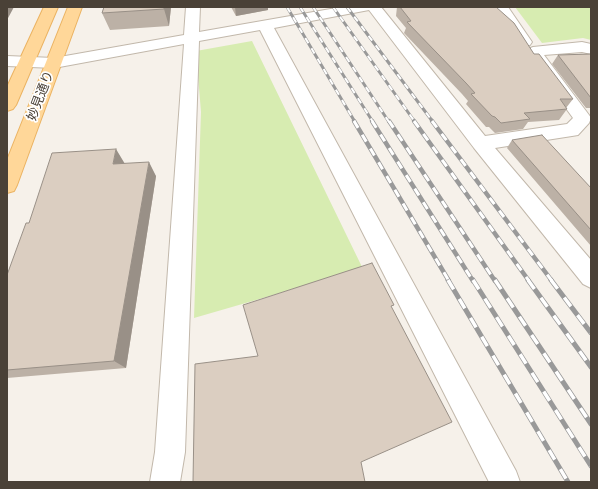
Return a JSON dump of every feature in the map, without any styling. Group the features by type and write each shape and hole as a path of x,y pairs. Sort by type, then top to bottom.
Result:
{"main road":[{"name":"妙見通り","path":"7,105 51,7"},
{"name":"妙見通り","path":"7,185 75,7"}],"street":[{"path":"165,482 170,452 190,38 193,7"},
{"path":"7,62 27,61 54,63 365,7"},
{"path":"374,7 481,143 591,277"},
{"path":"481,143 572,130 583,119 532,52 501,7"},
{"path":"265,25 505,482"},
{"path":"532,52 582,47 591,49"}],"green space":[{"path":"515,7 591,7 591,40 583,38 542,43"},
{"path":"252,41 363,269 194,318 201,112 196,51"}],"building":[{"path":"104,7 164,7 164,9 102,13"},
{"path":"400,7 496,7 514,23 534,54 539,54 573,99 560,99 567,109 524,113 530,119 501,123 492,116 471,94 475,93 407,22 411,21"},
{"path":"591,54 591,98 558,55"},
{"path":"542,135 591,188 591,230 512,140"},
{"path":"116,149 113,164 149,162 114,361 7,370 7,275 26,223 29,223 52,153"},
{"path":"372,263 394,305 391,306 452,422 361,462 365,482 193,482 195,364 258,356 243,305"}],"railway":[{"path":"287,7 355,122"},
{"path":"300,7 373,122"},
{"path":"313,7 389,122"},
{"path":"333,7 415,122"},
{"path":"347,7 433,122"},
{"path":"354,121 449,281"},
{"path":"372,121 473,281"},
{"path":"389,121 495,281"},
{"path":"414,121 529,281"},
{"path":"432,121 552,281"},
{"path":"448,280 568,482"},
{"path":"473,280 591,466"},
{"path":"495,280 591,424"},
{"path":"528,280 591,367"},
{"path":"551,280 591,333"}]}
